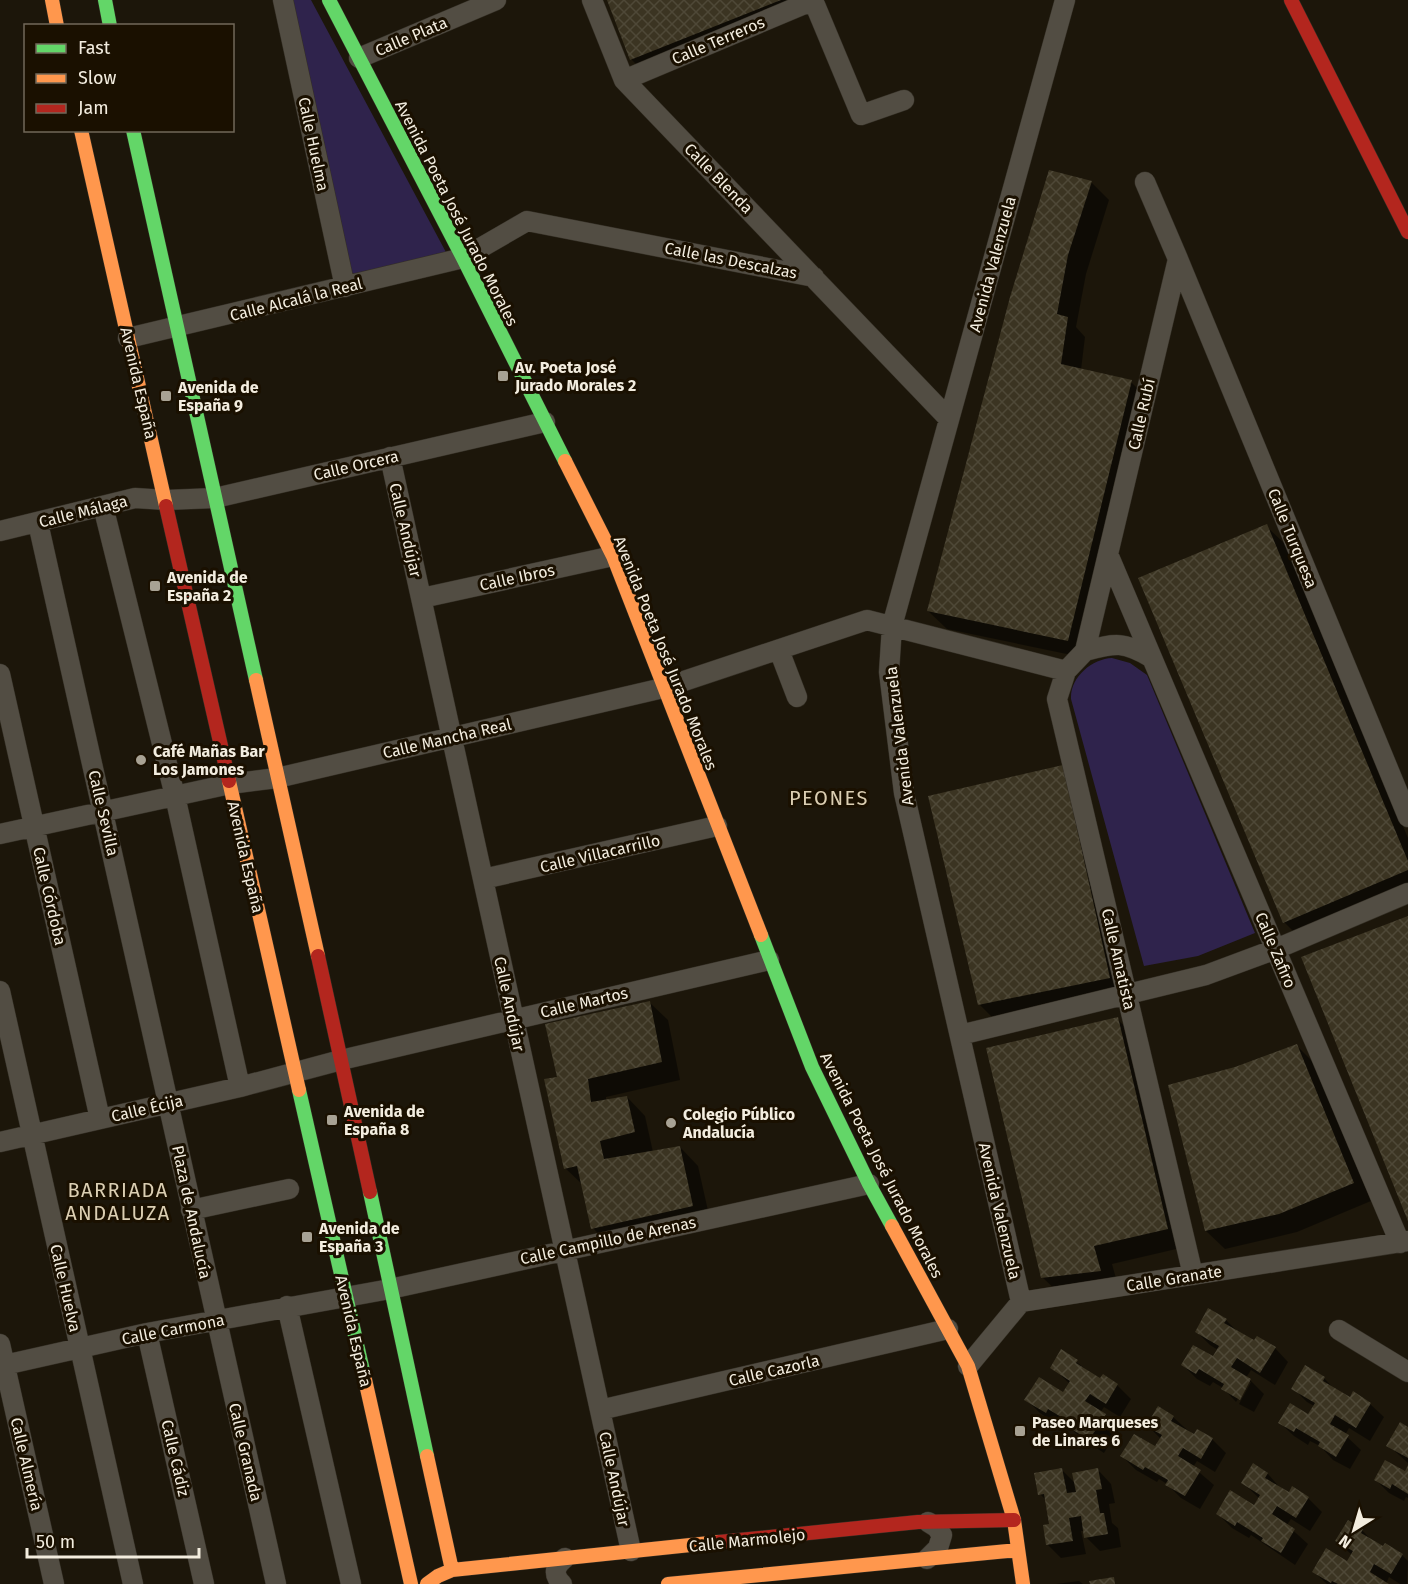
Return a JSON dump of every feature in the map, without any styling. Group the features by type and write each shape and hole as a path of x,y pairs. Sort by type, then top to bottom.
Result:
{"main road":[{"path":"52,0 57,24"},
{"path":"105,0 110,24"},
{"name":"Avenida Poeta José Jurado Morales","path":"329,0 463,258 613,556 812,1068 869,1184 968,1366 1014,1521 1023,1584"},
{"path":"1291,0 1408,232"},
{"name":"Avenida España","path":"81,132 411,1584"},
{"path":"134,132 452,1569 475,1583"},
{"name":"Calle Marmolejo","path":"427,1584 452,1569 928,1522 1014,1521"},
{"path":"668,1584 1018,1550"}],"street":[{"name":"Calle Huelma","path":"283,0 345,287"},
{"name":"Calle Plata","path":"359,58 496,0"},
{"path":"592,0 624,80"},
{"name":"Calle Terreros","path":"624,80 813,0 861,115 904,100"},
{"name":"Avenida Valenzuela","path":"1021,1302 904,793 889,672 892,626 1065,0"},
{"name":"Calle Blenda","path":"624,80 814,277"},
{"path":"1145,183 1178,259"},
{"name":"Calle las Descalzas","path":"463,258 527,221 814,277 949,419"},
{"name":"Calle Alcalá la Real","path":"129,338 463,258"},
{"name":"Calle Rubí","path":"1085,651 1178,259"},
{"name":"Calle Turquesa","path":"1178,259 1408,817"},
{"name":"Calle Orcera","path":"166,500 214,498 545,422"},
{"name":"Calle Andújar","path":"390,458 631,1551"},
{"name":"Calle Málaga","path":"0,531 135,498 166,500"},
{"path":"103,506 175,796 240,1087"},
{"name":"Calle Sevilla","path":"39,523 169,1104"},
{"name":"Calle Zafiro","path":"1108,554 1404,1242"},
{"name":"Calle Ibros","path":"422,598 613,556"},
{"name":"Calle Mancha Real","path":"0,834 230,783 277,778 663,688 867,620 1066,671"},
{"path":"1085,651 1113,644 1133,647 1152,658"},
{"path":"779,650 796,697"},
{"name":"Calle Amatista","path":"1085,651 1066,671 1057,699 1193,1275"},
{"name":"Calle Córdoba","path":"0,674 100,1119"},
{"name":"Calle Villacarrillo","path":"483,879 717,826"},
{"path":"960,1035 1206,975 1276,949 1408,893"},
{"name":"Calle Martos","path":"294,1072 513,1018 770,960"},
{"name":"Calle Huelva","path":"0,991 132,1584"},
{"name":"Calle Écija","path":"0,1142 169,1104 294,1072"},
{"name":"Plaza de Andalucía","path":"169,1104 216,1321"},
{"name":"Calle Campillo de Arenas","path":"346,1296 390,1289 869,1184"},
{"path":"191,1210 289,1189"},
{"name":"Calle Granate","path":"1021,1302 1404,1242"},
{"name":"Calle Carmona","path":"2,1365 147,1333 346,1296"},
{"path":"968,1366 1021,1302"},
{"path":"287,1306 351,1584"},
{"name":"Calle Granada","path":"216,1321 276,1584"},
{"name":"Calle Cazorla","path":"600,1410 948,1329"},
{"path":"1339,1330 1408,1372"},
{"name":"Calle Cádiz","path":"147,1333 204,1584"},
{"name":"Calle Almería","path":"0,1344 2,1365 54,1584"},
{"path":"927,1559 938,1548 942,1535 928,1522"},
{"path":"562,1584 555,1570 566,1558"}],"shaded area":[{"path":"284,0 311,0 448,256 350,278"},
{"path":"1112,658 1130,663 1147,675 1255,933 1198,956 1144,966 1071,699 1074,683 1084,671 1097,662"}],"building":[{"path":"607,0 781,0 630,60"},
{"path":"1049,170 1092,181 1068,255 1057,314 1068,317 1061,364 1132,380 1068,641 927,611 1010,297"},
{"path":"1267,524 1408,861 1408,870 1283,923 1138,578"},
{"path":"1063,765 1110,978 978,1005 928,796"},
{"path":"1408,916 1408,1221 1301,957"},
{"path":"650,1001 662,1062 588,1079 591,1102 627,1096 635,1132 600,1141 604,1159 680,1146 693,1206 591,1229 577,1166 564,1169 544,1079 557,1077 545,1024"},
{"path":"1118,1017 1168,1229 1094,1246 1101,1271 1041,1278 986,1048"},
{"path":"1297,1044 1354,1183 1279,1214 1205,1231 1168,1085 1235,1067"},
{"path":"1208,1308 1227,1319 1224,1323 1254,1340 1257,1336 1276,1347 1260,1373 1237,1358 1231,1367 1251,1379 1240,1400 1221,1389 1224,1384 1199,1369 1196,1374 1181,1365 1193,1345 1213,1356 1219,1346 1195,1332"},
{"path":"1061,1349 1078,1360 1076,1363 1100,1378 1103,1374 1118,1384 1106,1404 1090,1394 1085,1401 1106,1414 1089,1440 1068,1427 1071,1423 1048,1409 1046,1413 1024,1400 1039,1377 1063,1392 1070,1381 1050,1368"},
{"path":"1305,1365 1325,1377 1323,1381 1350,1397 1353,1391 1371,1403 1356,1428 1335,1415 1330,1424 1349,1435 1336,1457 1318,1446 1320,1442 1296,1428 1294,1432 1278,1423 1290,1403 1308,1414 1315,1403 1291,1389"},
{"path":"1158,1406 1174,1416 1171,1421 1194,1434 1197,1429 1213,1438 1201,1459 1183,1448 1178,1456 1201,1470 1185,1496 1165,1485 1168,1480 1145,1467 1143,1470 1120,1456 1134,1434 1155,1446 1162,1435 1146,1426"},
{"path":"1400,1422 1408,1427 1408,1458 1386,1446"},
{"path":"1385,1460 1405,1471 1408,1465 1408,1494 1392,1484 1390,1489 1374,1480"},
{"path":"1253,1463 1268,1473 1265,1478 1289,1492 1292,1486 1309,1497 1296,1518 1277,1506 1272,1514 1295,1529 1281,1553 1261,1541 1263,1538 1237,1522 1235,1526 1216,1514 1230,1490 1254,1505 1260,1495 1241,1483"},
{"path":"1062,1468 1067,1493 1076,1492 1072,1473 1098,1468 1102,1489 1096,1490 1100,1513 1104,1513 1108,1534 1084,1538 1081,1516 1069,1518 1073,1541 1046,1545 1043,1525 1049,1524 1044,1494 1038,1495 1034,1473"},
{"path":"1348,1520 1363,1529 1361,1533 1403,1554 1391,1574 1374,1564 1370,1572 1389,1584 1338,1584 1332,1581 1331,1583 1312,1572 1326,1548 1347,1561 1353,1551 1335,1541"},
{"path":"1114,1577 1115,1584 1090,1584 1089,1581"}],"traffic: fast":[{"path":"105,0 110,24"},
{"path":"329,0 565,461"},
{"path":"133,132 256,680"},
{"path":"761,935 812,1067 892,1226"},
{"path":"299,1090 364,1375"},
{"path":"370,1192 427,1456"}],"traffic: slow":[{"path":"52,0 57,24"},
{"path":"81,132 166,506"},
{"path":"565,461 613,556 761,935"},
{"path":"256,680 318,956"},
{"path":"229,781 299,1090"},
{"path":"892,1226 968,1366 1014,1520 1023,1584"},
{"path":"364,1375 411,1584"},
{"path":"427,1456 452,1570"},
{"path":"427,1584 452,1570 719,1542"},
{"path":"668,1584 1018,1550"}],"traffic: jam":[{"path":"1291,0 1408,232"},
{"path":"166,506 229,781"},
{"path":"318,956 370,1192"},
{"path":"719,1542 918,1522 1014,1520"}],"place":[{"name":"Av. Poeta José Jurado Morales 2","path":"503,376"},
{"name":"Avenida de España 9","path":"166,396"},
{"name":"Avenida de España 2","path":"155,586"},
{"name":"Café Mañas Bar Los Jamones","path":"141,760"},
{"name":"Avenida de España 8","path":"332,1120"},
{"name":"Colegio Público Andalucía","path":"671,1123"},
{"name":"Avenida de España 3","path":"307,1237"},
{"name":"Paseo Marqueses de Linares 6","path":"1020,1431"}],"district":[{"name":"PEONES","path":"829,798"},
{"name":"BARRIADA ANDALUZA","path":"118,1202"}]}
